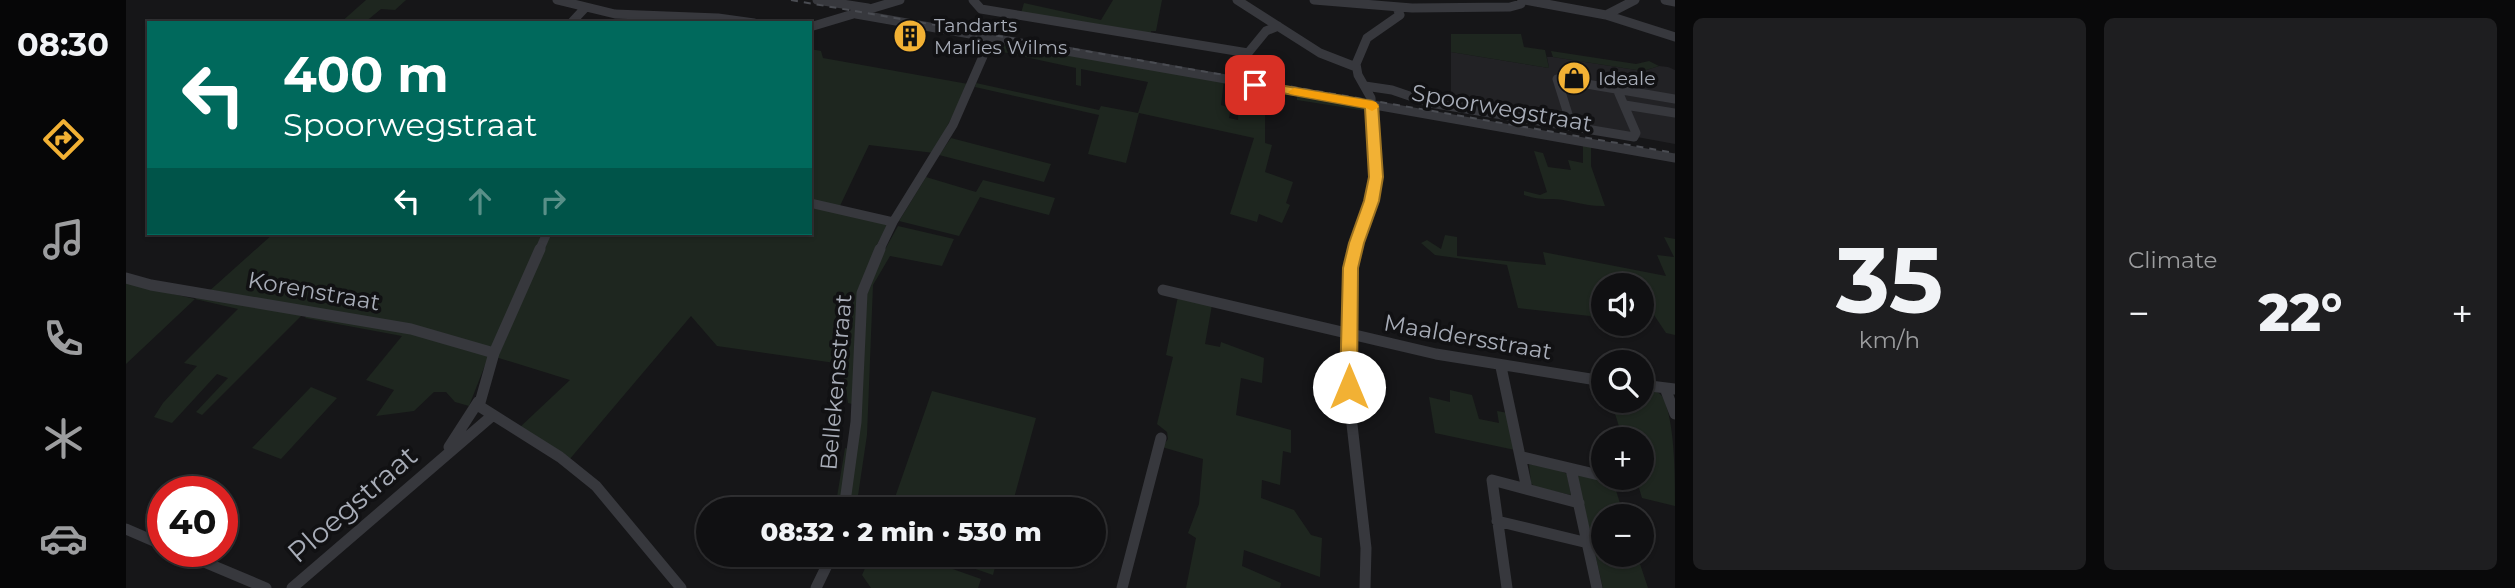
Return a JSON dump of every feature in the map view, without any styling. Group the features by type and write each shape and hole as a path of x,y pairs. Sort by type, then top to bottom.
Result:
{"street":[{"path":"557,0 614,14 740,21"},
{"path":"817,0 871,9"},
{"path":"812,26 900,0"},
{"path":"973,0 981,9 1063,20 1149,38 1248,53 1266,31 1278,26"},
{"path":"1237,0 1320,53 1356,67 1369,96 1376,177 1352,259 1349,337 1349,398 1366,548 1365,588"},
{"path":"1314,0 1397,8 1521,4 1523,0 1606,15 1675,37"},
{"path":"1606,15 1635,0"},
{"path":"1665,0 1675,2"},
{"path":"573,21 585,8"},
{"path":"1356,67 1367,38 1400,15 1397,8"},
{"path":"1619,8 1620,19"},
{"name":"Spoorwegstraat","path":"856,14 991,38 1369,96 1675,158"},
{"name":"Bellekensstraat","path":"846,497 856,422 862,293 876,254 893,222 953,125 991,38"},
{"path":"1572,127 1557,79 1675,99"},
{"path":"1369,96 1383,89 1430,103 1634,137 1636,133 1617,89"},
{"path":"1625,105 1675,113"},
{"path":"812,203 893,222"},
{"name":"Ploegstraat","path":"444,456 478,402 494,353 546,235"},
{"name":"Korenstraat","path":"126,278 151,285 411,329 494,353"},
{"name":"Maaldersstraat","path":"1163,290 1349,337 1501,367 1591,379"},
{"path":"1501,367 1527,489"},
{"path":"1670,389 1675,414"},
{"path":"478,402 493,415 560,457 596,486 681,588"},
{"name":"Ploegstraat","path":"292,588 493,415"},
{"path":"1122,588 1161,438"},
{"path":"1522,457 1591,473"},
{"path":"1571,469 1597,588"},
{"path":"1507,588 1492,480 1579,503"},
{"path":"1497,521 1588,543"},
{"path":"126,529 147,538"},
{"path":"216,567 266,588"},
{"path":"817,588 827,567"}],"shaded area":[{"path":"366,0 406,0 395,10 381,9 366,21 342,21"},
{"path":"1113,0 1162,0 1156,31 1151,31 1150,36 1021,13 1024,3 1101,20"},
{"path":"1451,34 1521,34 1524,47 1545,50 1549,68 1451,52"},
{"path":"995,41 1224,80 1221,105 1231,108 1229,118 1238,120 1239,96 1244,97 1245,93 1240,92 1242,85 1364,106 1367,111 1297,100 1297,96 1282,94 1281,98 1265,95 1265,143 1272,145 1265,172 1293,182 1286,203 1290,205 1282,223 1259,214 1257,222 1230,214 1254,138 1139,113 1126,163 1088,154 1099,115 975,87 976,83 1099,110 1101,106 1138,113 1148,82 1081,69 1081,86 1076,85 1076,68 989,49"},
{"path":"812,49 821,51 823,58 968,84 934,153 869,145 837,212 888,224 874,250 883,253 898,226 954,239 942,266 890,256 873,285 867,435 858,497 837,497 845,448 849,449 852,404 848,403 842,364 717,346 691,316 569,460 519,428 570,380 489,355 469,406 455,402 446,392 434,392 414,411 376,416 394,390 366,380 402,336 305,318 308,314 490,348 207,293 272,235 812,235"},
{"path":"1551,51 1636,64 1649,61 1659,66 1643,71 1553,57"},
{"path":"1451,52 1549,68 1547,57 1643,71 1659,66 1668,67 1675,70 1675,144 1451,103"},
{"path":"951,138 1051,164 1044,182 939,155"},
{"path":"1583,144 1591,145 1591,166 1605,206 1524,195 1524,191 1540,195 1547,192 1534,151 1543,153 1548,167 1571,170 1568,160 1583,163"},
{"path":"926,177 976,192 983,180 1055,198 1049,215 980,197 959,236 899,221"},
{"path":"1445,235 1457,237 1457,256 1546,265 1543,252 1651,273 1591,273 1591,317 1518,308 1507,265 1435,255 1421,243 1427,240 1441,249"},
{"path":"1664,237 1675,239 1675,335 1666,333 1654,315 1654,274 1666,276 1657,255 1674,257"},
{"path":"126,283 195,299 126,364"},
{"path":"1178,296 1212,305 1205,344 1220,347 1221,342 1264,358 1262,383 1241,378 1236,415 1291,430 1291,453 1283,451 1280,485 1262,480 1261,498 1294,510 1311,535 1322,538 1320,577 1244,550 1242,566 1281,583 1280,588 1186,588 1196,538 1188,533 1199,504 1203,459 1162,447 1168,439 1167,432 1157,424 1173,357 1166,355"},
{"path":"197,297 304,313 202,415 196,412 228,378 217,374 172,423 154,417 163,403 197,366 184,363 238,309 195,299"},
{"path":"311,387 337,398 281,459 252,448"},
{"path":"1450,390 1472,395 1479,419 1499,423 1497,411 1508,413 1515,450 1435,433 1429,397 1450,402"},
{"path":"932,391 1036,418 1014,497 895,497"},
{"path":"1654,391 1662,396 1670,418 1675,506 1642,498 1640,490 1654,490 1654,427 1619,427 1615,413 1654,413"},
{"path":"1529,464 1557,469 1567,474 1571,495 1535,487 1531,483"},
{"path":"1576,473 1591,476 1591,490 1616,490 1620,504 1591,504 1591,537"},
{"path":"866,567 947,567 981,579 978,588 871,588 862,575"},
{"path":"970,567 995,567 993,575"},
{"path":"1598,567 1641,567 1648,588 1603,588"}],"railway":[{"path":"791,0 1675,153"}],"slow traffic":[{"path":"1294,92 1372,107"}],"place":[{"name":"Tandarts Marlies Wilms","path":"910,36"},
{"name":"Ideale","path":"1574,78"}],"route":[{"path":"1255,85 1372,105 1376,177 1371,201 1353,252 1350,277 1349,387"}]}
